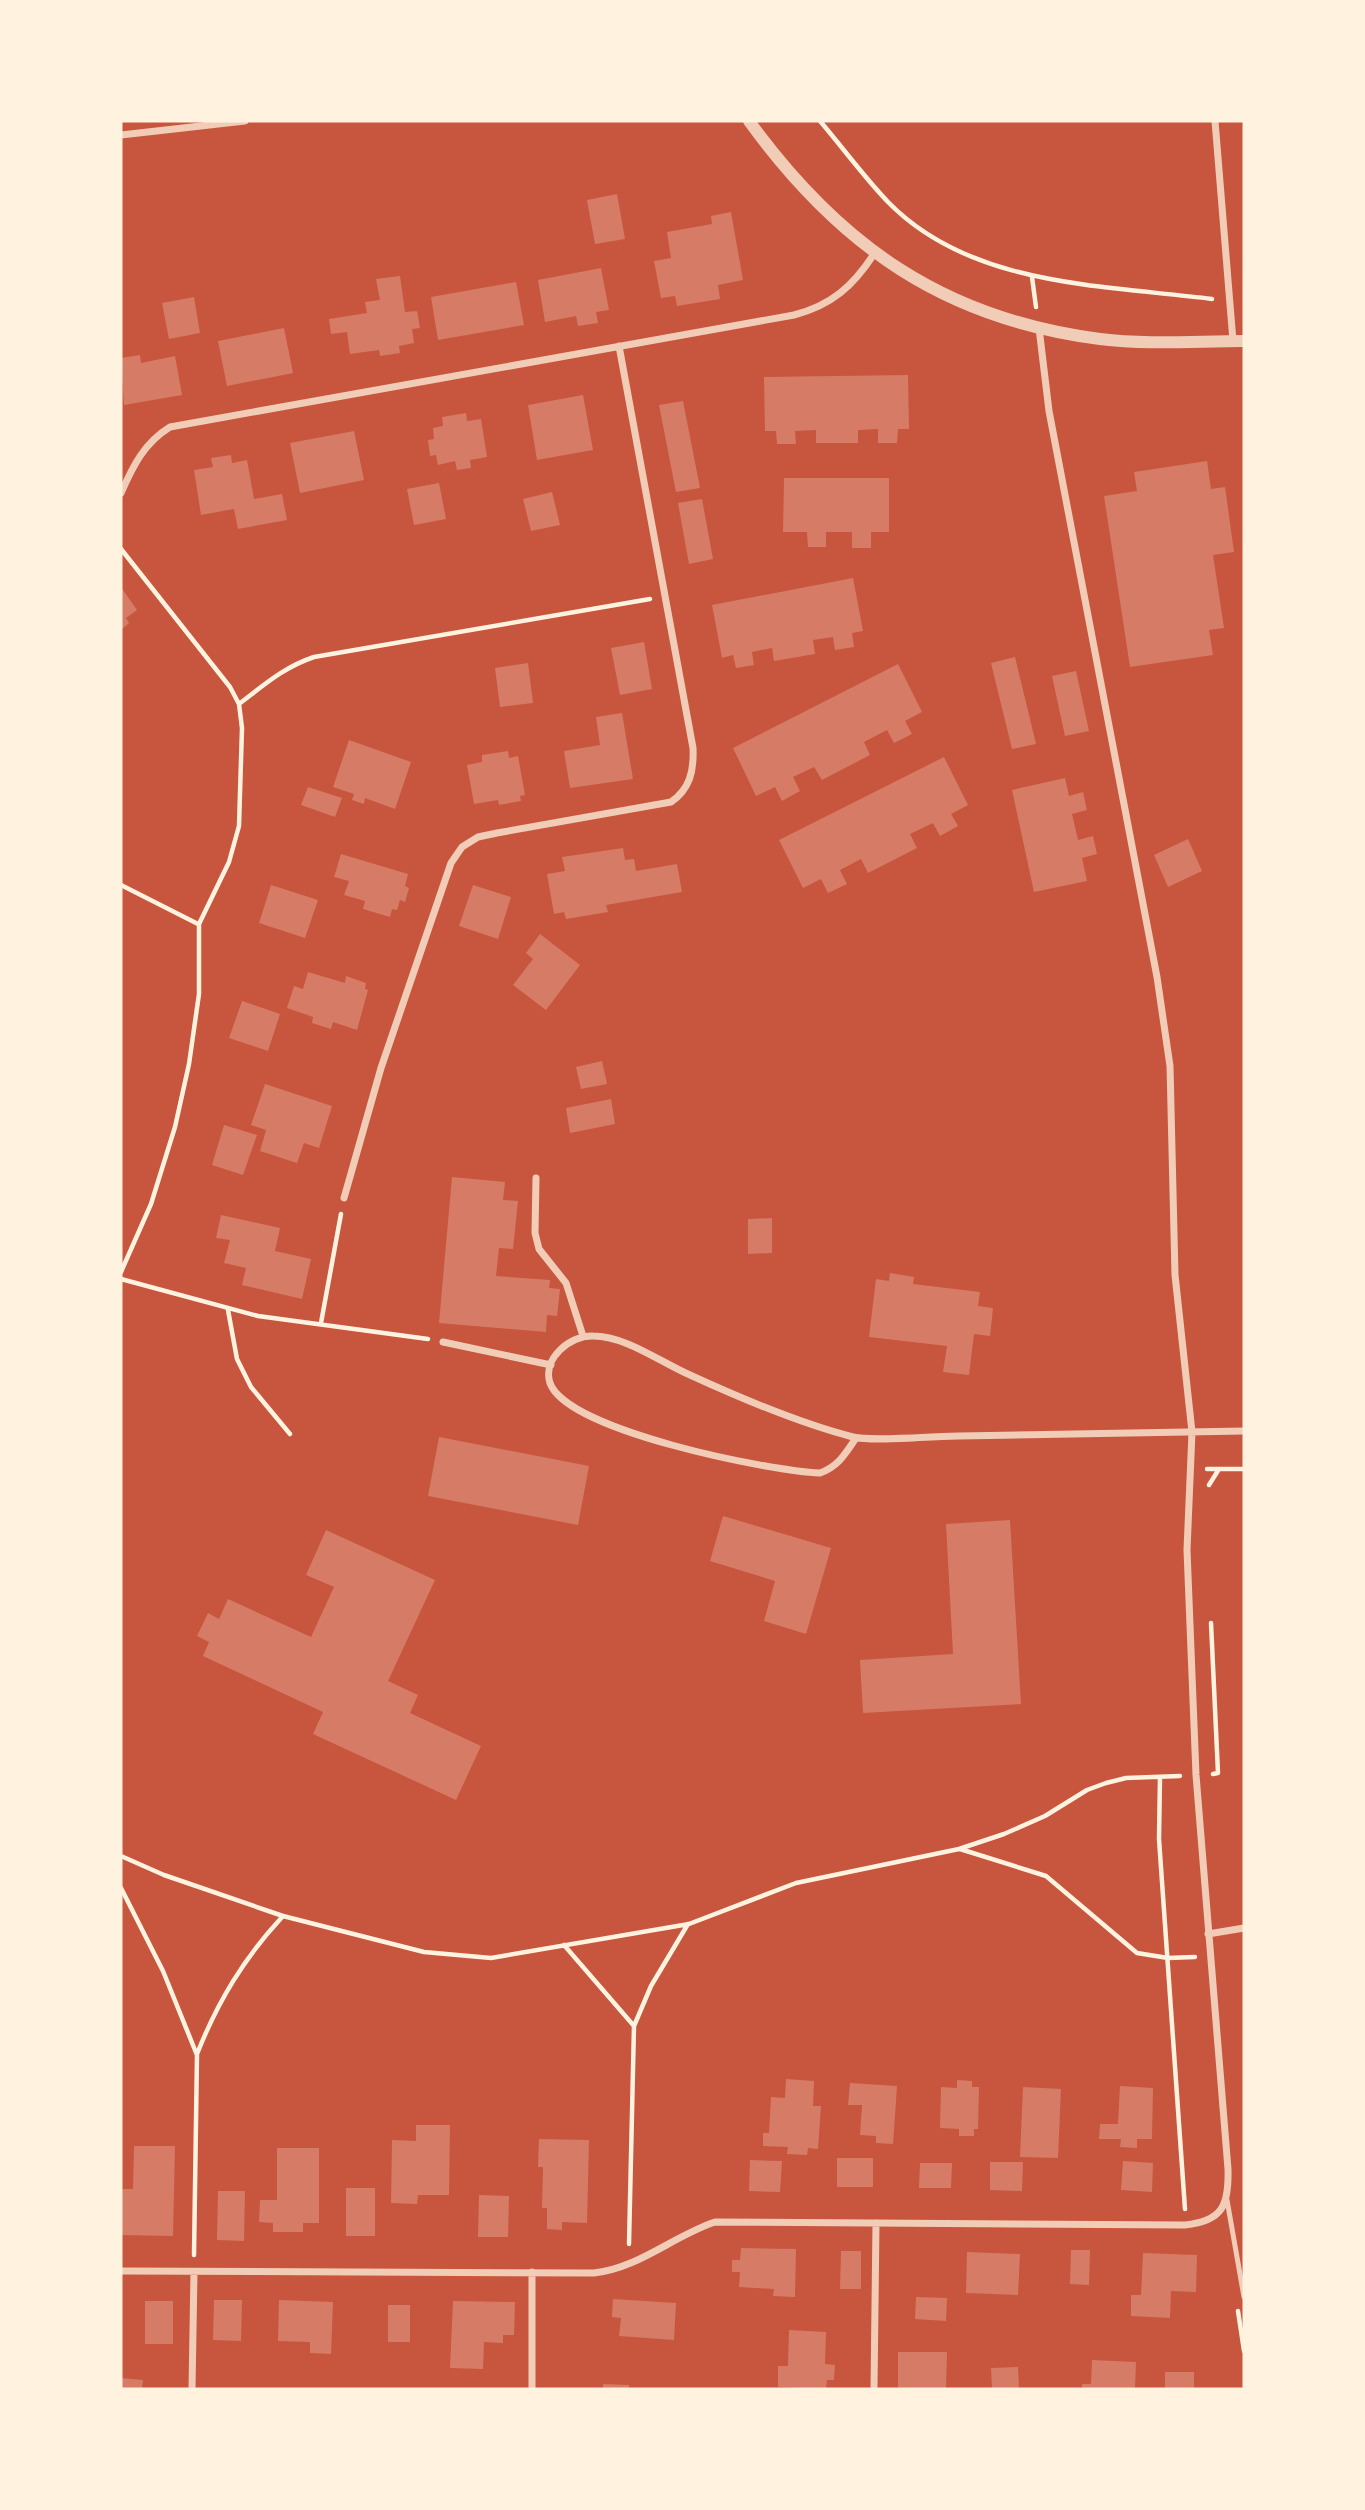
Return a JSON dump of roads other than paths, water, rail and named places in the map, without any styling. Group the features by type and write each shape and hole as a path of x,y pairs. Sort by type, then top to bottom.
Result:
{"street":[{"path":"121,135 245,121"},
{"path":"749,121 793,180 874,254 923,285 977,309 1039,327 1101,339 1161,343 1239,341 1228,301 1215,121"},
{"path":"121,493 142,451 155,436 170,427 816,309 834,300 850,286 874,254"},
{"path":"121,2272 594,2273 628,2266 695,2228 715,2222 1185,2225 1213,2219 1222,2210 1228,2169 1208,1956 1196,1775 1187,1549 1192,1432 1175,1275 1170,1078 1165,1023 1049,411 1039,327"},
{"path":"344,1198 405,994 443,882 462,847 478,837 497,833 659,806 680,796 692,773 693,748 620,346"},
{"path":"536,1178 535,1233 540,1250 566,1283 583,1336"},
{"path":"856,1438 833,1468 820,1473 713,1458 598,1418 562,1401 549,1378 551,1365 558,1352 583,1336 612,1338 732,1394 856,1438 1244,1431"},
{"path":"443,1342 551,1365"},
{"path":"1208,1934 1244,1928"},
{"path":"874,2389 876,2223"},
{"path":"192,2389 194,2272"},
{"path":"532,2272 532,2389"}],"lane":[{"path":"1226,2197 1244,2297"}]}
